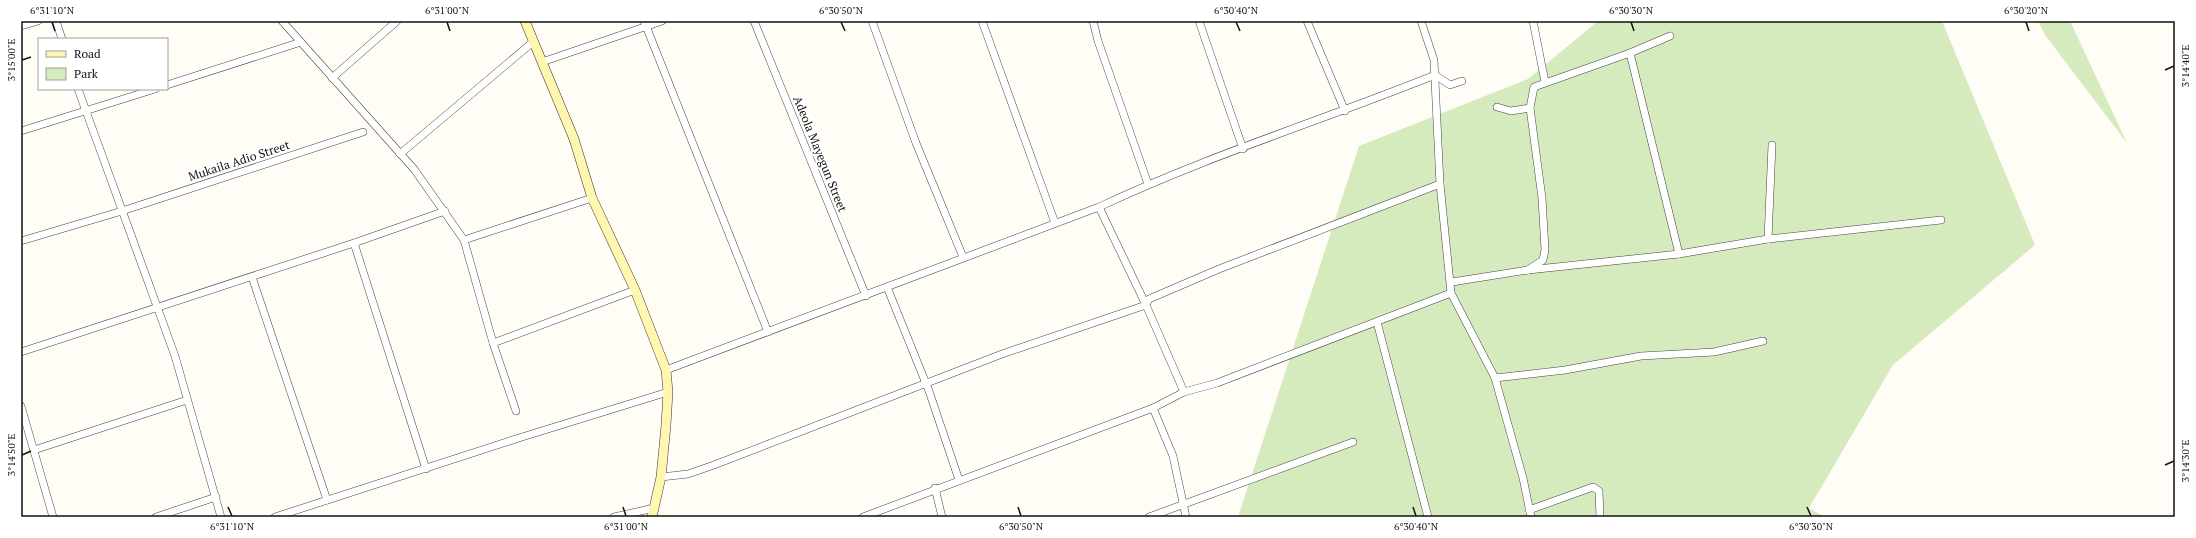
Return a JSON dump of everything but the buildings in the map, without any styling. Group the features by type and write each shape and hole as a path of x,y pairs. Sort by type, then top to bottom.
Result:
{"street":[{"path":"21,26 38,21"},
{"path":"56,21 62,38"},
{"path":"282,21 400,154 445,211 464,240 493,343 516,411"},
{"path":"332,78 398,21"},
{"path":"525,21 574,139 592,198 635,290 666,370 668,392 661,477 653,512 614,517"},
{"path":"542,62 645,24 662,21"},
{"name":"Adeola Mayegun Street","path":"754,21 866,296"},
{"path":"872,21 916,143 963,257"},
{"path":"982,21 1055,223"},
{"path":"1093,21 1098,41 1148,184"},
{"path":"1199,21 1243,149"},
{"path":"1307,21 1345,111"},
{"path":"1421,21 1434,60 1440,184 1452,282 1452,293 1495,378 1523,478 1530,513 1593,487 1599,491 1600,517"},
{"path":"1533,21 1545,82"},
{"path":"645,24 768,332"},
{"path":"1528,270 1543,260 1545,250 1542,198 1530,108 1534,87 1630,53 1670,36"},
{"path":"168,85 301,42"},
{"path":"400,154 533,42"},
{"path":"1630,53 1679,254"},
{"path":"666,370 866,296 963,257 1098,207 1148,184 1345,111 1434,75"},
{"path":"1434,75 1450,85 1462,81"},
{"path":"78,90 158,306 188,400 221,517"},
{"path":"21,131 152,90"},
{"path":"1497,107 1511,111 1530,108"},
{"name":"Mukaila Adio Street","path":"21,241 122,211 363,132"},
{"path":"1768,239 1772,145"},
{"path":"661,477 688,474 714,465 1002,354 1146,305 1149,299 1219,269 1440,184"},
{"path":"464,240 592,198"},
{"path":"1098,207 1146,305 1184,392"},
{"path":"21,352 158,306 252,277 445,211"},
{"path":"1452,282 1528,270 1679,254 1768,239 1941,220"},
{"path":"354,243 426,469"},
{"path":"252,277 327,500"},
{"path":"888,287 926,384 959,480"},
{"path":"493,343 635,290"},
{"path":"863,517 935,488 1153,408 1184,392 1216,383 1452,293"},
{"path":"1377,322 1428,517"},
{"path":"1495,378 1559,371 1640,356 1714,352 1764,341"},
{"path":"275,517 522,437 668,392"},
{"path":"34,450 188,400"},
{"path":"21,406 53,517"},
{"path":"1153,408 1173,456 1186,517"},
{"path":"1149,517 1183,503 1353,442"},
{"path":"935,488 942,517"},
{"path":"156,517 216,497"}],"green space":[{"path":"1598,21 1942,21 2035,245 1893,365 1809,508 1825,517 1238,517 1359,146 1528,79"},
{"path":"2038,21 2070,21 2127,143 2045,35"}]}
